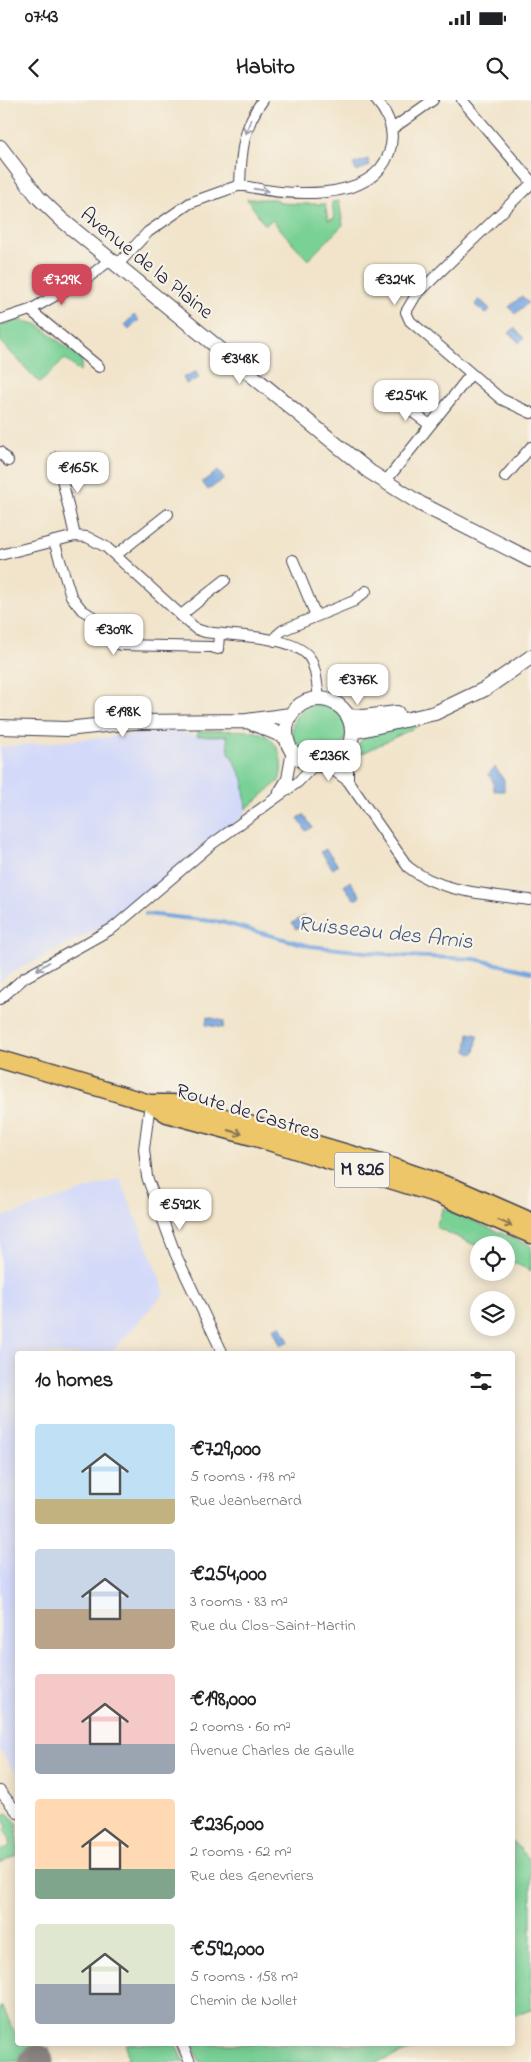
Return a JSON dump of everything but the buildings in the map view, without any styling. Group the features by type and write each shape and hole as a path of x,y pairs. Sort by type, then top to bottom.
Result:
{"main road":[{"name":"Route de Castres","path":"0,1059 150,1102 173,1103 191,1107 371,1160 456,1188 531,1221"},
{"name":"Route de Castres","path":"150,1102 167,1114 256,1138 438,1195 531,1235"}],"street":[{"path":"240,185 245,135 254,114 264,100"},
{"path":"0,320 30,310 90,276 105,264 122,260 148,232 174,212 206,196 240,185 259,190 297,193 332,190 358,185 372,177 383,165 391,148 392,129 376,100"},
{"path":"392,129 433,100"},
{"path":"462,100 531,182 416,295 406,312 410,320 501,399 531,413"},
{"name":"Avenue de la Plaine","path":"0,147 38,198 349,456 385,482 421,504 531,560"},
{"path":"30,310 99,367"},
{"path":"385,482 471,374"},
{"path":"396,400 430,425"},
{"path":"505,477 531,447"},
{"path":"0,452 8,461"},
{"path":"57,456 75,536"},
{"path":"116,556 168,514"},
{"path":"0,555 75,536 88,537 97,541 196,629 219,635 275,641 297,647 311,659 316,670 319,698"},
{"path":"54,541 71,596 82,610 100,621 115,643 121,645 211,647 218,649 219,635"},
{"path":"294,560 316,616"},
{"path":"180,616 225,580"},
{"path":"275,641 276,635 283,630 354,602 366,591"},
{"path":"348,716 386,715 432,704 481,683 531,657"},
{"path":"352,732 442,710 485,689 531,657"},
{"path":"348,781 348,747 352,732 348,716 336,703 319,698 303,702 290,715 286,725 286,738 292,751 300,759 320,764 348,781 408,867 417,874 441,885 529,900"},
{"path":"0,727 66,729 151,722 248,721 290,715"},
{"path":"248,721 286,738"},
{"path":"0,999 24,978 113,928 212,844 320,764 336,760 348,747"},
{"path":"277,797 287,779 292,751"},
{"path":"150,1102 144,1149 147,1177 175,1254 222,1351"},
{"path":"0,1791 15,1809"},
{"path":"183,2046 190,2062"}],"shaded area":[{"path":"176,731 197,736 227,736 229,752 243,779 246,813 135,910 7,975 0,983 0,747"},
{"path":"120,1178 165,1292 113,1351 15,1351 15,1772 0,1750 0,1218"}],"green space":[{"path":"247,199 275,199 281,203 325,204 328,220 334,219 332,202 339,201 343,225 308,260 272,220 265,225"},
{"path":"18,320 37,324 80,358 82,363 80,372 65,359 40,383 0,341 0,326"},
{"path":"319,704 329,706 338,712 344,721 346,731 344,741 338,750 329,756 319,758 309,756 300,750 294,741 292,731 294,721 300,712 309,706"},
{"path":"432,719 363,753 357,754 359,743 367,735"},
{"path":"198,731 246,731 267,736 276,747 281,760 279,781 246,809 243,779 229,752 227,736 197,736"},
{"path":"443,1208 508,1236 470,1236 470,1243 436,1227"},
{"path":"515,1239 531,1246 531,1271 515,1263"},
{"path":"7,1813 15,1821 15,1856 0,1863 0,1851 10,1846 10,1839 5,1830 7,1827 2,1817"},
{"path":"515,1843 531,1861 531,2010 515,2015"},
{"path":"0,2006 3,2008 15,2033 15,2046 32,2046 34,2051 23,2059 0,2062"},
{"path":"126,2046 176,2046 184,2062 121,2062 128,2059"},
{"path":"192,2046 425,2046 376,2062 200,2062"}],"water":[{"path":"368,159 370,166 356,171 353,164"},
{"path":"522,296 528,303 515,314 509,307"},
{"path":"479,299 490,309 486,314 475,305"},
{"path":"134,315 139,320 129,330 124,325"},
{"path":"514,328 524,338 519,343 509,333"},
{"path":"196,372 199,378 186,384 183,377"},
{"path":"218,471 224,479 208,490 202,482"},
{"path":"495,767 504,780 504,791 494,791 493,781 488,774"},
{"path":"304,815 312,827 306,831 298,818"},
{"path":"326,849 338,865 333,869 321,852"},
{"path":"350,881 360,895 358,899 354,899 344,886"},
{"path":"304,916 308,922 296,929 292,923"},
{"path":"207,1017 224,1021 223,1028 206,1025"},
{"path":"469,1033 478,1035 475,1052 471,1054 467,1051"},
{"path":"281,1325 289,1342 281,1346 273,1329"}],"waterway":[{"name":"Ruisseau des Arnis","path":"146,914 221,922 310,946 403,956 475,959 531,972"}],"taxiway":[{"path":"34,2062 38,2060"}]}
